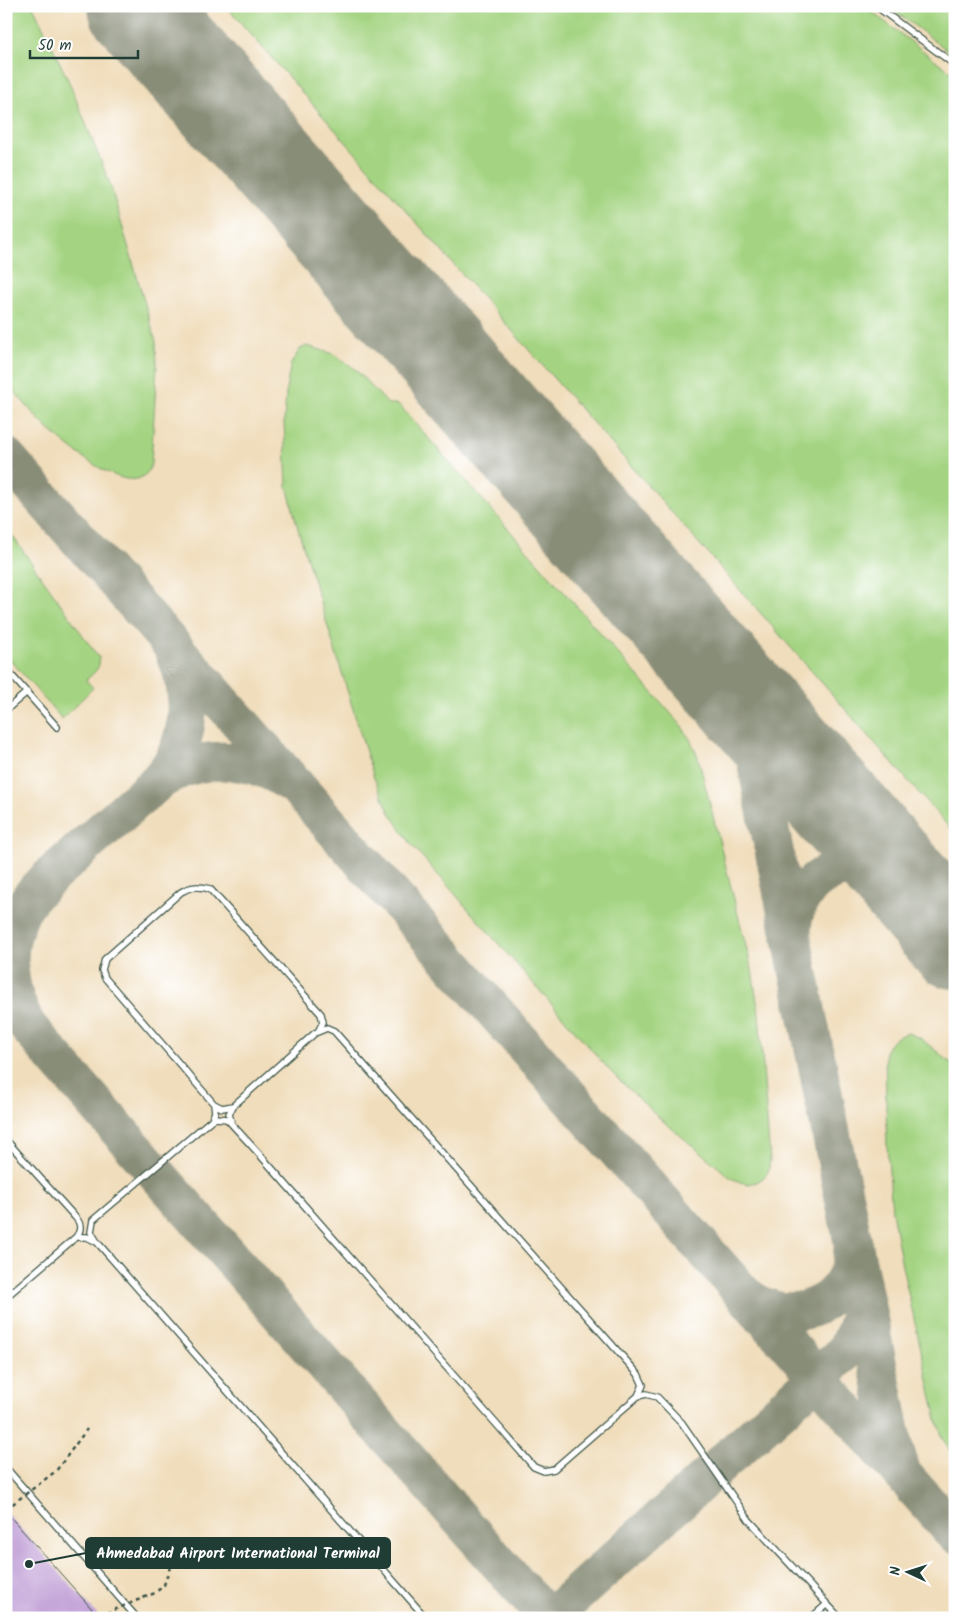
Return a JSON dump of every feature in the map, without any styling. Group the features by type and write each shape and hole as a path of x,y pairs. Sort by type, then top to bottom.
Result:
{"lane":[{"path":"876,6 955,65"},
{"path":"6,669 57,727"},
{"path":"6,710 27,692"},
{"path":"233,1106 222,1108 212,1102 105,978 102,970 105,959 181,892 188,888 197,887 210,890 321,1014 323,1017 322,1025 316,1033"},
{"path":"324,1028 334,1031 638,1374 643,1385 638,1396 554,1469 544,1471 534,1467 231,1121 229,1114 233,1106 316,1033 324,1028"},
{"path":"210,1121 215,1112 212,1102"},
{"path":"75,1216 85,1222 93,1220 210,1121 219,1117 231,1121"},
{"path":"6,1140 75,1216 80,1228 76,1237 6,1297"},
{"path":"93,1220 91,1232 97,1242 426,1618"},
{"path":"76,1237 87,1237 97,1242"},
{"path":"638,1396 646,1394 657,1397 682,1423 749,1520 755,1527 833,1610 840,1618 827,1604 811,1618"},
{"path":"6,1468 137,1618"}],"path":[{"path":"6,1509 56,1471 87,1429"},
{"path":"99,1616 155,1593 164,1585 178,1540"}],"green space":[{"path":"6,6 33,6 69,82 110,184 156,342 157,366 151,464 143,476 130,479 114,475 78,454 39,420 6,382"},
{"path":"226,6 864,6 955,75 955,834"},
{"path":"888,6 955,6 955,56"},
{"path":"307,346 334,354 355,369 388,404 400,406 681,725 691,741 698,757 752,970 759,1014 770,1161 768,1172 757,1182 749,1184 731,1178 656,1115 612,1073 411,844 389,811 374,778 298,529 287,486 284,421 287,383 291,364 300,349"},
{"path":"6,527 99,658 98,668 86,680 93,688 62,719 6,655"},
{"path":"908,1033 920,1038 955,1066 955,1460 943,1439 937,1420 902,1266 892,1211 887,1146 885,1052 889,1045 900,1035"}],"building":[{"path":"6,1512 100,1618 6,1618"}],"taxiway":[{"path":"6,457 955,1534"},
{"path":"174,652 181,668 187,701 183,735 178,751 170,766 155,784 48,878 30,898 14,929 10,945 10,979 20,1012 28,1027 547,1618"},
{"path":"731,685 746,711 895,1451 901,1470"},
{"path":"155,784 170,774 187,767 222,761 257,766 289,782"},
{"path":"792,935 793,920 797,907 804,895 812,884 835,870 870,866 891,871 903,881"},
{"path":"746,1296 764,1307 782,1311 800,1311 817,1306 831,1296 843,1282 851,1265 853,1245"},
{"path":"550,1618 842,1355 856,1328 862,1298"}],"runway":[{"path":"136,6 955,941"}],"place":[{"name":"Ahmedabad Airport International Terminal","path":"29,1564"}]}
